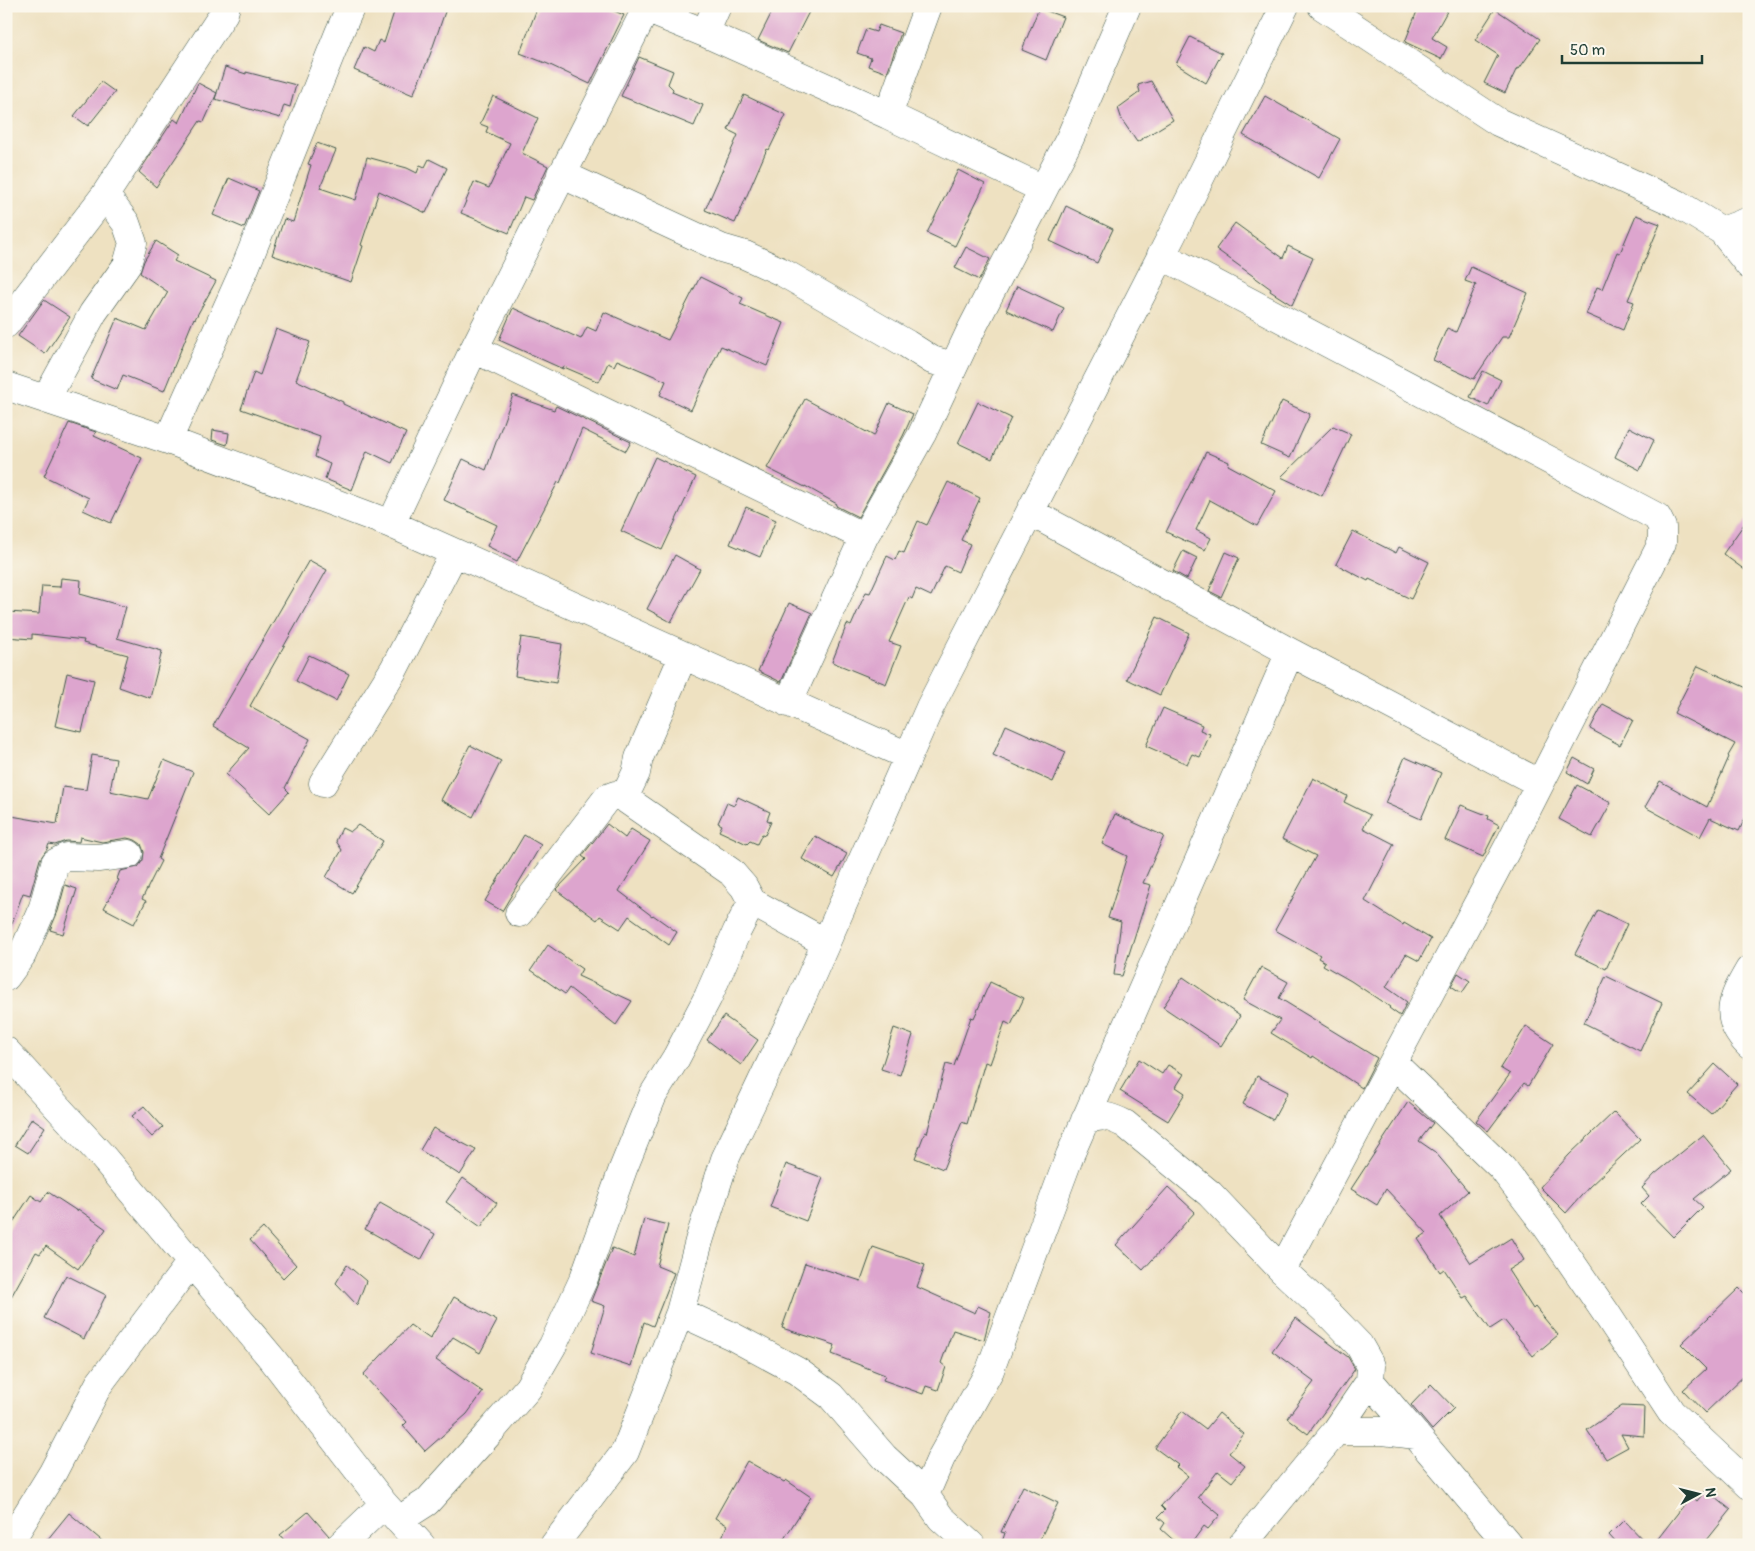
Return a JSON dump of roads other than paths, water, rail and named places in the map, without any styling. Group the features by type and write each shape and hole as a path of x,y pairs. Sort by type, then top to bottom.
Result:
{"street":[{"path":"6,324 104,195 226,6"},
{"path":"168,440 245,268 339,33 352,6"},
{"path":"705,33 717,6"},
{"path":"888,114 928,6"},
{"path":"788,703 864,537 922,434 953,366 1070,138 1126,6"},
{"path":"554,1545 625,1452 680,1312 699,1241 725,1159 802,997 930,707 1161,256 1285,6"},
{"path":"1322,6 1498,122 1678,204 1722,231 1749,265"},
{"path":"391,524 474,349 643,7 888,114 1043,189"},
{"path":"561,174 721,248 782,272 932,360 953,366"},
{"path":"46,400 93,313 128,265 133,243 126,223 104,195"},
{"path":"1722,231 1749,221"},
{"path":"1161,256 1657,517 1662,527 1662,543 1509,844 1282,1270"},
{"path":"474,349 864,537"},
{"path":"6,386 168,440 391,524 908,756"},
{"path":"1030,512 1539,784"},
{"path":"323,783 394,669 454,553"},
{"path":"925,1495 941,1458 990,1370 1070,1155 1290,652"},
{"path":"624,798 683,656"},
{"path":"519,913 606,798 615,795 624,798 731,872 744,887 752,902 826,943"},
{"path":"6,977 22,955 43,907 55,863 66,857 98,858 129,854"},
{"path":"341,1545 392,1512 428,1502 528,1388 553,1346 584,1278 623,1169 653,1095 676,1058 708,997 752,902"},
{"path":"1749,970 1736,993 1731,1013 1740,1036 1749,1045"},
{"path":"6,1051 102,1156 273,1360 392,1512 421,1545"},
{"path":"1393,1063 1502,1168 1547,1226 1671,1412 1749,1486"},
{"path":"1086,1120 1098,1116 1110,1116 1126,1124 1210,1194 1282,1270 1329,1314 1358,1345 1371,1366 1370,1381 1336,1430 1242,1545"},
{"path":"8,1545 53,1472 99,1384 191,1262"},
{"path":"680,1312 797,1371 831,1396 884,1457 925,1495 941,1518 971,1545"},
{"path":"1370,1381 1509,1545"},
{"path":"1336,1430 1383,1431 1416,1435"}]}
